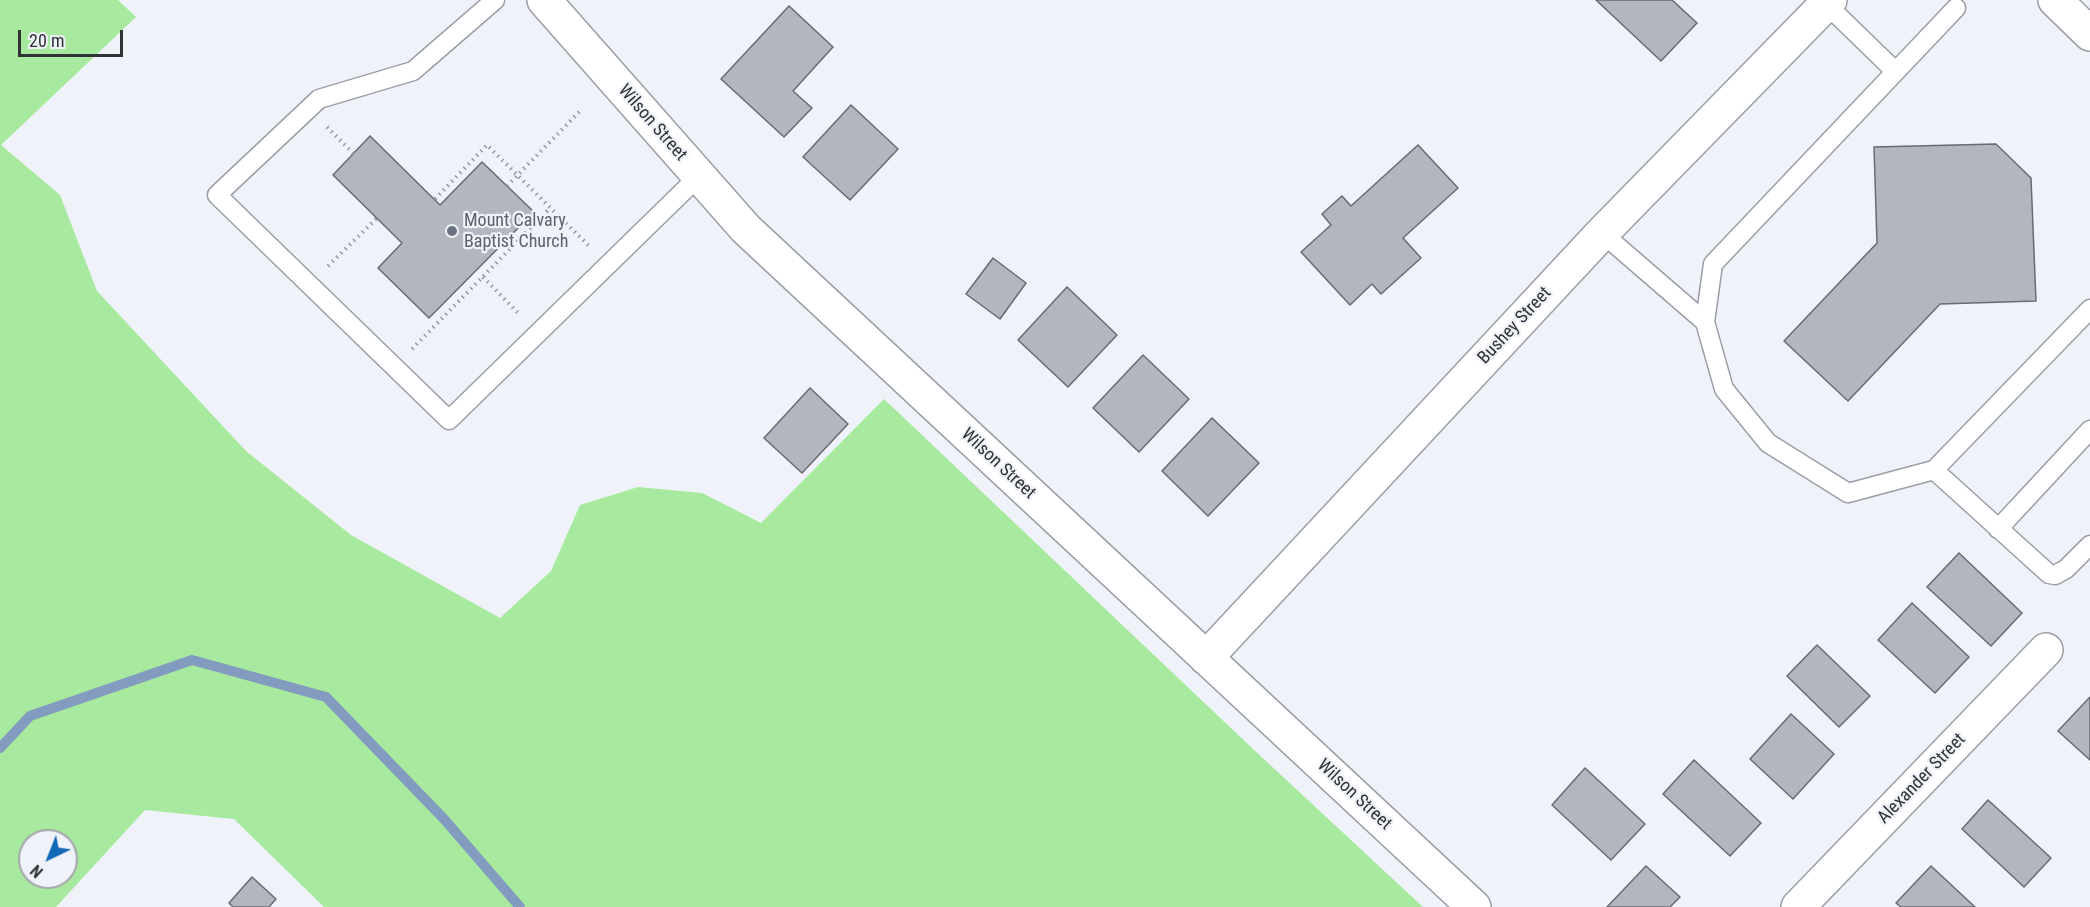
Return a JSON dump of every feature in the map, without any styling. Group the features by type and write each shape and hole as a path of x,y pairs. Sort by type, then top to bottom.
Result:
{"street":[{"name":"Wilson Street","path":"544,0 746,229 1474,907"},
{"path":"2055,0 2090,34"},
{"name":"Bushey Street","path":"1206,658 1602,233 1828,2"},
{"name":"Alexander Street","path":"1798,907 2046,650"}],"lane":[{"path":"495,0 413,71 319,99 217,195 449,420 699,176"},
{"path":"1828,2 1895,71"},
{"path":"1956,8 1713,264 1705,322 1724,389 1768,443 1848,493 1934,470 2090,309"},
{"path":"1602,233 1705,322"},
{"path":"1998,529 2090,430"},
{"path":"1934,470 2049,574 2055,575 2066,569 2090,544"}],"path":[{"path":"308,109 354,154"},
{"path":"507,186 582,110"},
{"path":"435,199 487,145 608,265"},
{"path":"394,367 550,208"},
{"path":"310,285 377,218"},
{"path":"483,277 538,333"}],"green space":[{"path":"0,0 118,0 136,17 1,145 60,195 97,291 246,451 351,535 500,618 551,571 580,505 638,487 702,493 761,523 884,399 1423,907 324,907 234,819 145,810 78,883 78,829 18,829 18,889 73,889 56,907 0,907"}],"building":[{"path":"1596,0 1672,0 1697,23 1661,61"},
{"path":"789,6 833,47 793,91 812,108 784,137 721,79"},
{"path":"851,105 898,149 850,200 803,157"},
{"name":"Mount Calvary Baptist Church","path":"370,136 440,205 482,162 534,212 429,318 378,268 402,243 333,175"},
{"path":"1996,144 2031,178 2036,301 1940,304 1848,401 1784,341 1877,243 1874,147"},
{"path":"1418,145 1458,188 1403,238 1421,258 1381,294 1372,284 1350,305 1301,252 1331,225 1322,214 1342,196 1351,206"},
{"path":"993,258 1026,283 1000,319 966,294"},
{"path":"1067,287 1117,335 1068,387 1018,340"},
{"path":"1143,355 1189,399 1139,452 1093,408"},
{"path":"810,388 848,424 802,473 764,438"},
{"path":"1212,418 1259,463 1208,516 1162,471"},
{"path":"1959,553 2022,613 1991,646 1927,587"},
{"path":"1912,603 1969,657 1935,693 1878,640"},
{"path":"1817,645 1870,696 1839,727 1787,676"},
{"path":"2090,697 2090,760 2058,731"},
{"path":"1791,714 1834,754 1793,799 1750,759"},
{"path":"1694,760 1761,823 1730,856 1663,794"},
{"path":"1585,768 1645,824 1611,860 1552,805"},
{"path":"1988,800 2051,858 2024,887 1962,829"},
{"path":"1646,866 1680,897 1670,907 1607,907"},
{"path":"1931,866 1975,907 1901,907 1896,903"},
{"path":"252,877 276,899 269,907 233,907 229,903"}],"waterway":[{"path":"0,748 30,716 192,660 326,697 444,819 520,907"}],"place":[{"name":"Mount Calvary Baptist Church","path":"452,231"}]}
